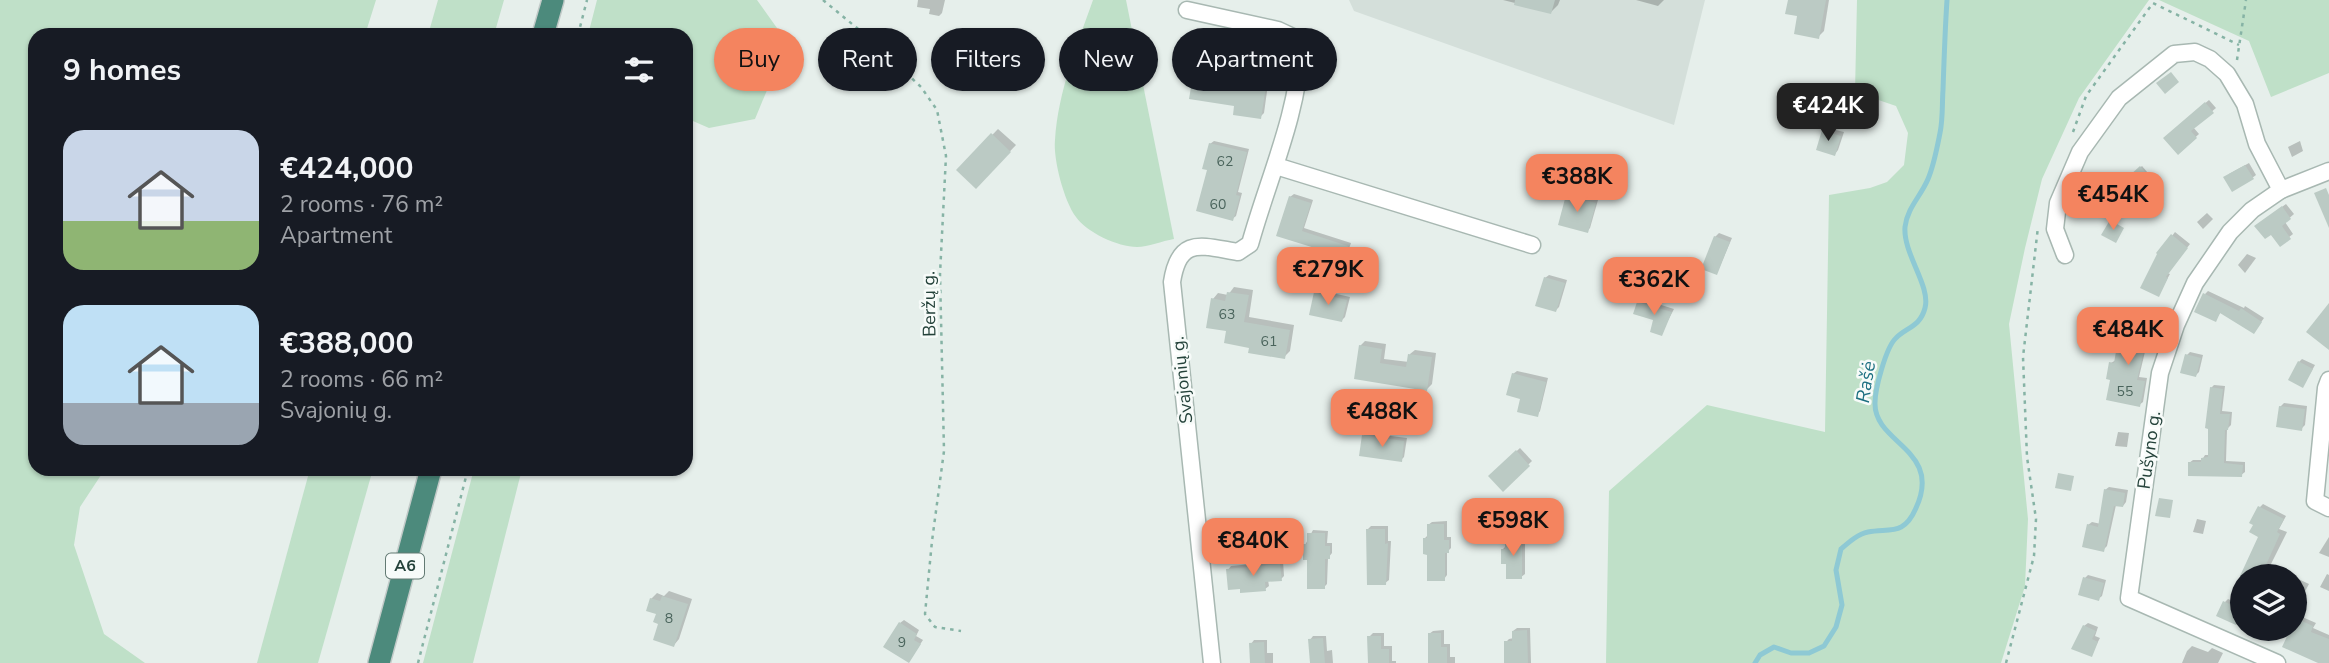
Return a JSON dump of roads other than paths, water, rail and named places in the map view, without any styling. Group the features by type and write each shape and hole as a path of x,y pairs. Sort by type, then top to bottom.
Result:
{"highway":[{"path":"545,28 553,0"},
{"name":"A6","path":"379,663 429,476"}],"street":[{"name":"Svajonių g.","path":"1186,10 1278,30 1293,37 1301,47 1300,70 1276,166 1250,244 1238,252 1200,246 1187,250 1175,262 1172,282 1212,663"},
{"path":"2065,255 2055,229 2058,203 2080,152 2119,98 2174,54 2195,52 2210,59 2227,74 2245,104 2257,144 2281,190"},
{"path":"1276,166 1532,245"},
{"name":"Pušyno g.","path":"2277,663 2129,598 2160,373 2176,325 2195,283 2230,232 2252,210 2281,190 2329,171"},
{"path":"2329,380 2315,501 2329,508"}],"waterway":[{"name":"Rašė","path":"1755,663 1760,655 1774,647 1791,653 1809,653 1824,646 1836,627 1842,605 1836,570 1841,549 1864,533 1896,529 1907,523 1916,508 1922,488 1921,472 1915,460 1885,428 1878,417 1875,403 1888,350 1900,334 1917,323 1925,308 1924,290 1908,248 1905,227 1908,214 1930,174 1940,133 1947,0"}]}
